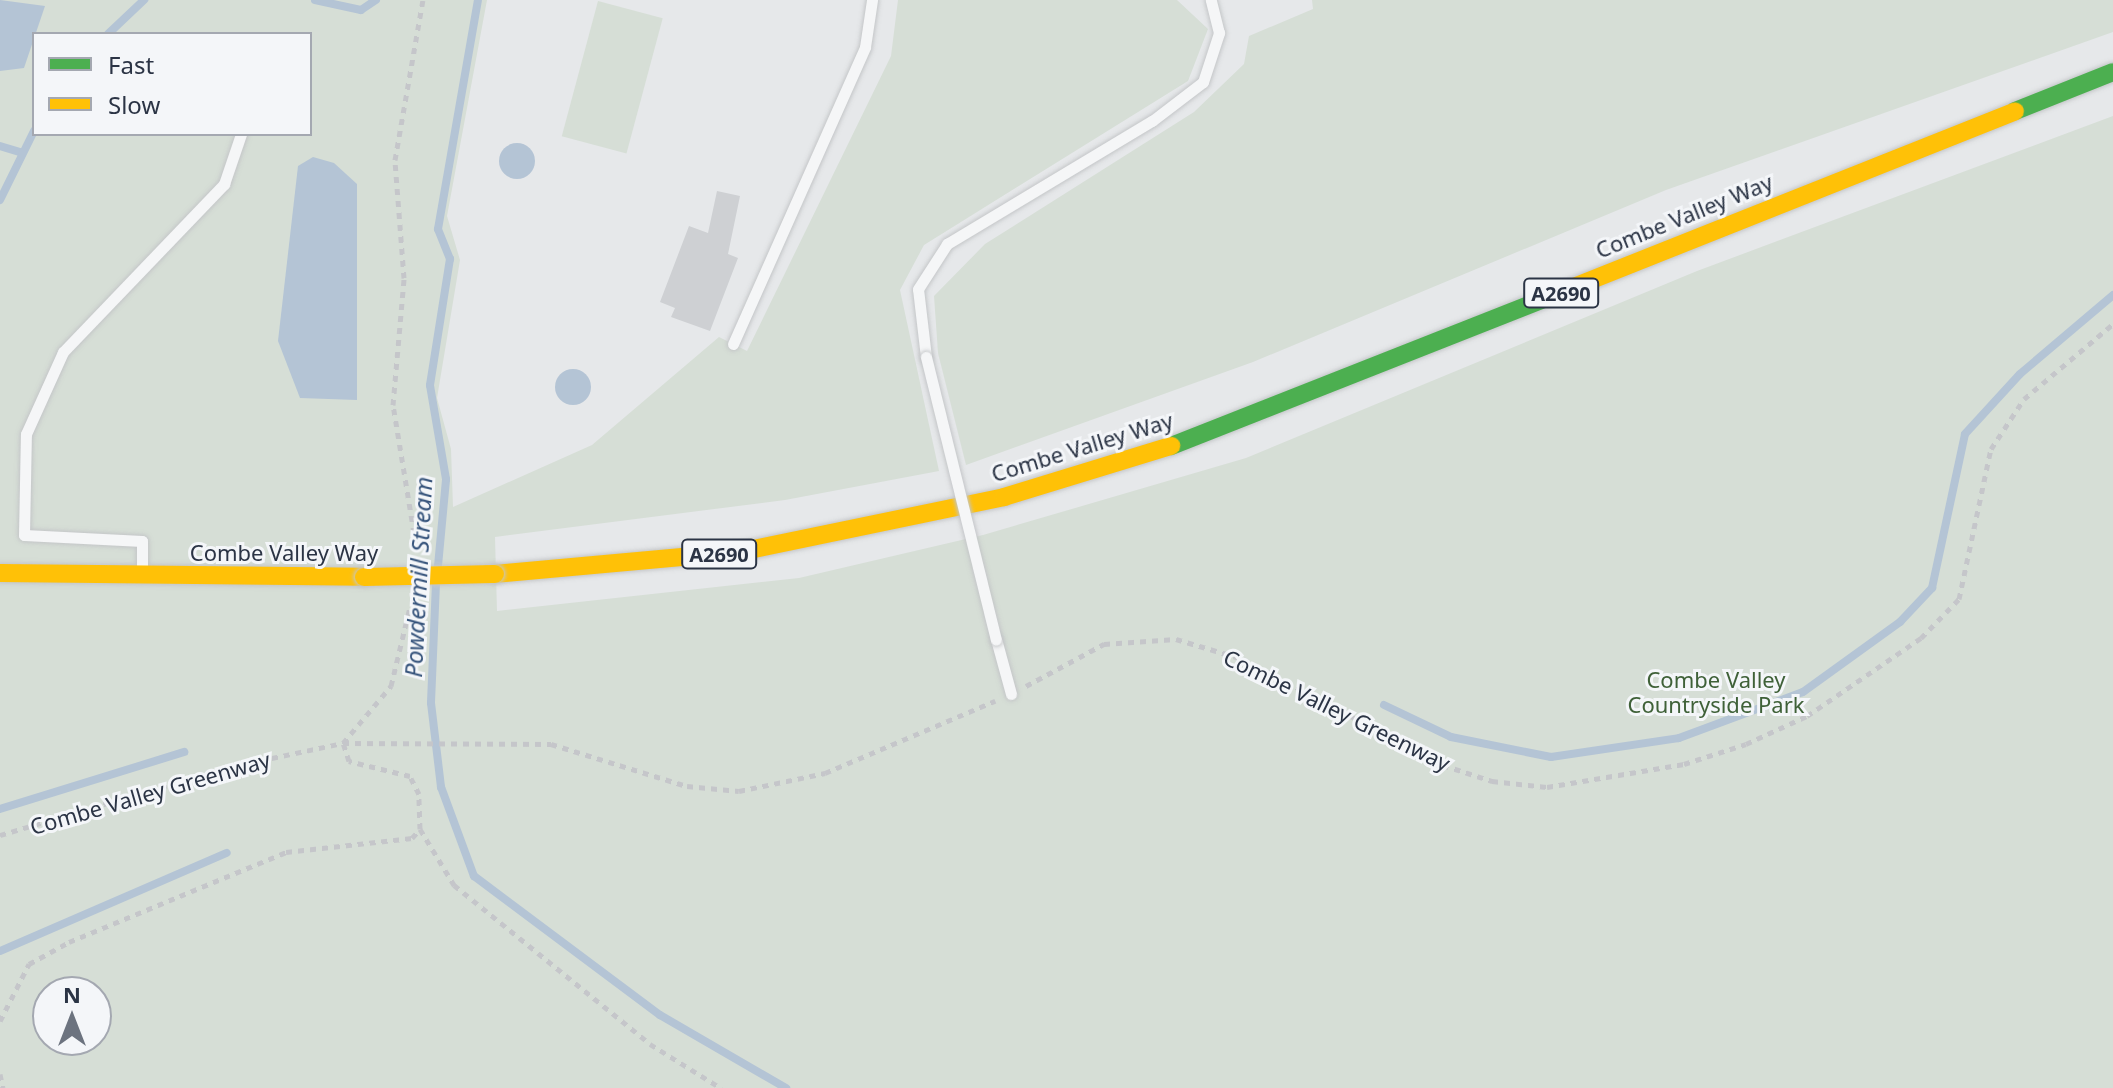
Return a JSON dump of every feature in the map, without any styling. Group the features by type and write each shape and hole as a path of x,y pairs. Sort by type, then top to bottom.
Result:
{"main road":[{"name":"Combe Valley Way","path":"0,573 364,577 495,574 739,552 1004,497 1178,444 2113,72"}],"lane":[{"path":"733,344 865,47 872,0"},
{"path":"1011,694 926,357 918,289 947,244 1152,121 1203,82 1219,33 1211,0"},
{"path":"142,576 142,541 24,535 26,434 63,352 224,184 240,136"}],"path":[{"name":"Combe Valley Greenway","path":"0,835 225,768 369,743 533,743 700,789 739,791 825,773 1011,694 1104,644 1176,639 1243,659 1443,765 1492,781 1547,787 1684,764 1746,744 1807,716 1921,638 1959,599 1991,449 2024,399 2113,324"},
{"path":"420,829 454,885 650,1044 721,1088"},
{"path":"0,1074 3,1088"}],"green space":[{"name":"Combe Valley Countryside Park","path":"0,0 487,0 447,216 460,260 437,398 451,449 453,507 592,445 719,337 747,351 891,56 898,0 1177,0 1208,29 1188,81 924,245 900,290 939,471 785,500 495,537 497,611 799,578 983,535 1246,458 1697,271 2113,116 2113,1088 0,1088"},
{"path":"1312,0 2113,0 2113,32 1666,190 1253,362 966,465 938,353 934,296 985,244 1194,112 1244,64 1249,36 1313,9"},
{"path":"598,1 663,18 626,154 562,136"}],"water":[{"path":"0,0 45,6 36,32 32,32 32,44 24,68 0,71"},
{"path":"517,143 529,149 535,161 529,173 517,179 505,173 499,161 505,149"},
{"path":"313,157 334,163 357,184 357,400 300,398 278,341 298,166"},
{"path":"573,369 585,375 591,387 585,399 573,405 561,399 555,387 561,375"}],"building":[{"path":"717,191 740,196 728,254 738,258 710,331 671,317 675,308 660,302 689,226 708,233"}],"waterway":[{"path":"110,32 144,0"},
{"path":"315,0 361,10 376,0"},
{"name":"Powdermill Stream","path":"438,566 446,479 430,385 450,259 438,229 478,0"},
{"path":"0,200 32,135"},
{"path":"0,146 20,152"},
{"path":"1384,705 1451,737 1551,757 1679,738 1803,692 1900,622 1932,588 1965,434 2020,374 2113,295"},
{"name":"Powdermill Stream","path":"436,583 431,703 441,787 474,876 660,1015 786,1088"},
{"path":"0,809 184,752"},
{"path":"0,951 227,853"}],"traffic: fast":[{"path":"2015,111 2113,72"},
{"path":"1171,446 1556,294"}],"traffic: slow":[{"path":"1556,294 2015,111"},
{"path":"495,574 739,552 1004,497 1171,446"},
{"path":"0,573 364,577"},
{"path":"364,577 495,574"}]}
